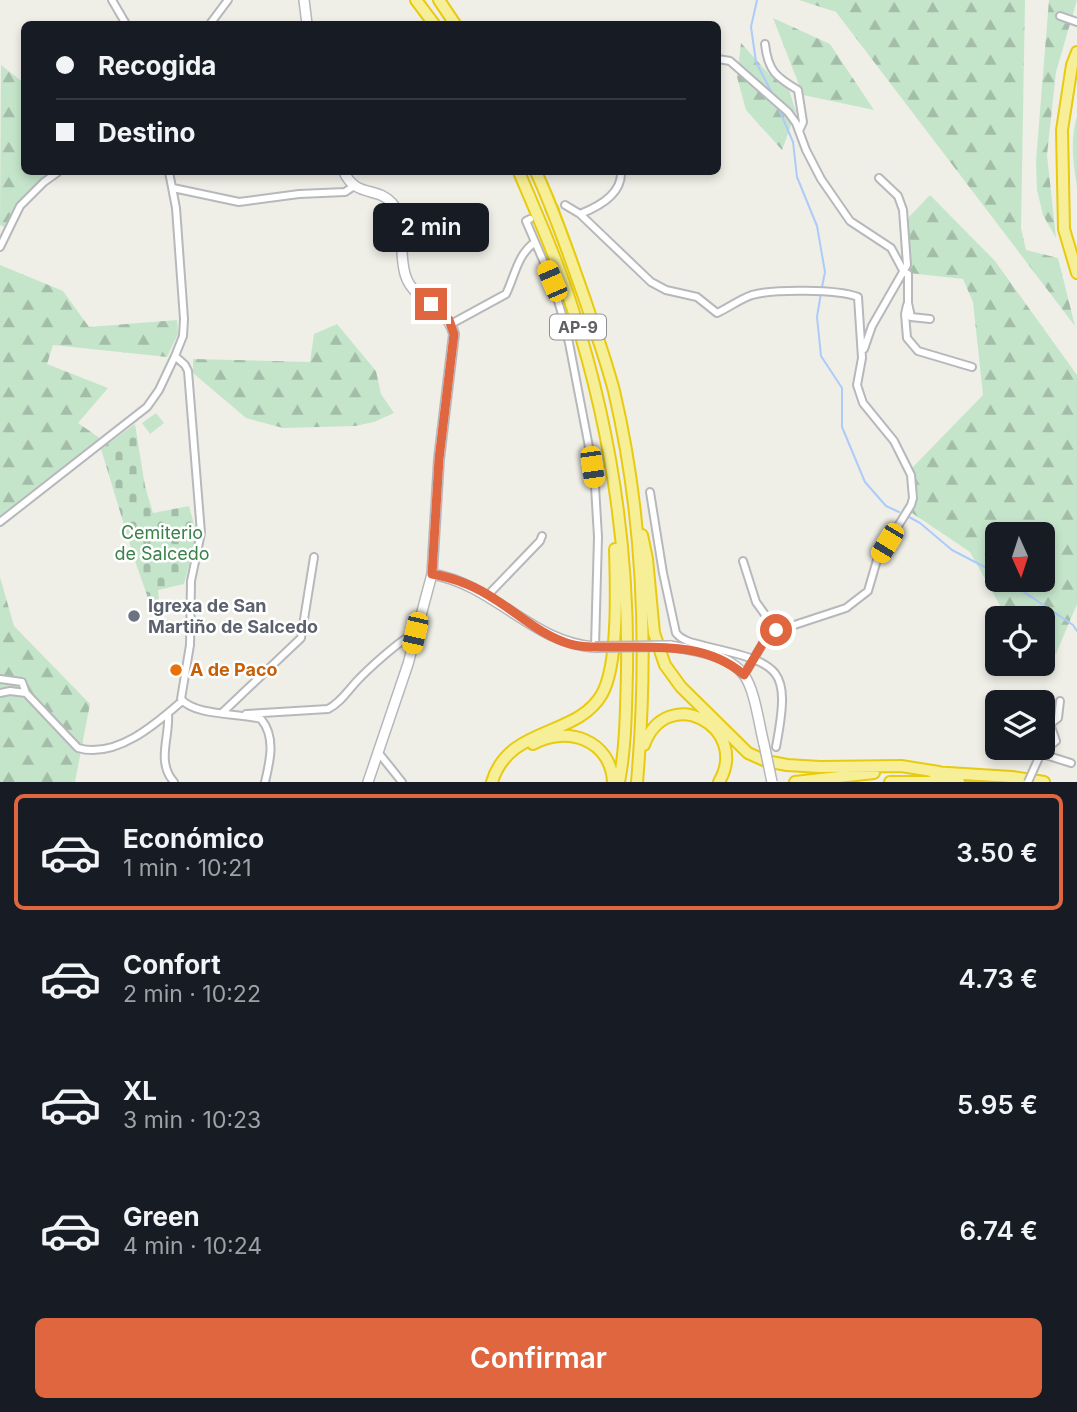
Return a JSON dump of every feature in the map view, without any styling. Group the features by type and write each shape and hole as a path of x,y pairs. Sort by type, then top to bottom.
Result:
{"highway":[{"path":"416,0 432,21"},
{"path":"439,0 453,21"},
{"path":"1077,52 1072,65 1062,130 1062,190 1065,229 1077,274"},
{"name":"AP-9","path":"520,175 553,252 573,309 598,396 615,490 626,613 626,713 620,782"},
{"name":"AP-9","path":"537,175 562,234 601,348 614,391 624,443 637,542 644,656 637,782"},
{"path":"624,443 647,559 654,633 665,665 681,687 748,754 787,765 901,766 1045,782"},
{"path":"492,782 502,761 514,749 527,740 586,713 603,692 610,671 615,627 615,490"},
{"path":"637,782 644,743 649,733 664,718 676,714 701,718 720,736 726,747 727,760 719,782"},
{"path":"499,782 506,768 525,749 538,741 553,737 589,741 603,752 612,769 613,782"},
{"path":"795,782 853,775 939,772"},
{"path":"890,782 959,782"}],"street":[{"path":"112,0 123,21"},
{"path":"212,21 228,0"},
{"path":"304,0 307,21"},
{"path":"1060,16 1077,22"},
{"path":"765,44 766,56 776,77 798,90 803,122 799,131"},
{"path":"721,60 730,61 792,117 821,179 850,221 891,248 904,272 908,274 911,317 930,319"},
{"path":"0,247 20,206 54,175"},
{"path":"0,522 147,407 159,390 175,356 184,328 181,261 170,175"},
{"path":"346,175 354,186 393,204 398,215 406,278 451,324 453,344 439,459 432,574 408,664 368,782"},
{"path":"580,214 606,200 618,187 621,175"},
{"path":"744,675 763,643 776,630 846,608 868,591 877,560 911,505 911,475 894,442 863,403 857,385 872,326 907,265 903,211 898,197 879,178"},
{"path":"173,188 239,202 299,194 345,192 354,186"},
{"path":"565,205 580,214 651,282 666,290 697,297 717,313 752,295 826,292 858,297 862,358"},
{"path":"530,219 526,221 552,281 566,332 595,486 598,537 595,647"},
{"path":"451,324 506,295 526,248 535,242"},
{"path":"908,303 905,314 907,338 918,351 972,367"},
{"path":"175,356 188,371 201,533 191,582 190,645 180,696 182,701 198,709 261,719 268,728 271,749 265,782"},
{"path":"650,492 676,633 687,641 762,661 772,669 783,691 776,747"},
{"path":"488,595 542,536"},
{"path":"222,713 301,638 314,557"},
{"path":"743,561 756,602 776,630"},
{"path":"432,574 463,582 488,595 544,633 567,643 595,647 670,646 731,663 744,675 750,689 772,782"},
{"path":"245,715 252,712 328,709 337,705 373,665 415,633"},
{"path":"0,679 22,682 26,693 78,748 84,750 115,746 141,733 182,701"},
{"path":"0,693 26,693"},
{"path":"1055,720 1058,718 1060,701"},
{"path":"167,714 164,757 166,770 174,782"},
{"path":"379,752 402,782"},
{"path":"1055,758 1071,763"},
{"path":"1028,782 1038,760"}],"green space":[{"path":"799,0 1025,0 1021,228 1026,250 1058,258 1075,326 836,12"},
{"path":"1049,0 1077,0 1056,72 1047,155 1056,238 1043,215 1037,190 1036,161"},
{"path":"773,18 830,44 874,110 803,95"},
{"path":"741,43 769,74 789,90 796,112 782,150 746,110 737,77"},
{"path":"1,65 21,81 21,175 55,175 20,206 8,229 0,225"},
{"path":"1077,116 1077,187 1073,142"},
{"path":"930,195 995,261 1077,375 1077,604 1056,654 1055,606 1000,606 992,592 1055,592 1055,522 985,522 985,579 970,552 912,513 918,495 911,469 983,395 973,302 963,279 909,273 908,218"},
{"path":"0,265 63,291 89,327 177,320 178,334 167,357 53,345 47,364 108,388 78,423 104,441 0,519"},
{"path":"337,324 376,371 381,394 394,413 374,422 355,426 283,428 246,418 193,373 193,359 310,362 314,334"},
{"path":"156,413 164,423 150,434 142,423"},
{"name":"Cemiterio de Salcedo","path":"135,424 145,486 153,513 189,506 197,535 184,584 158,590 159,600 149,601 101,449"},
{"path":"0,577 14,626 90,704 75,782 0,782"}],"waterway":[{"path":"757,0 751,27 756,62 772,93"},
{"path":"778,107 793,142 797,177 817,226 825,272 822,287"},
{"path":"821,293 817,317 821,356 842,388 842,427 865,482 886,506 899,512"},
{"path":"909,517 952,550 985,567"},
{"path":"1024,592 1073,625 1077,631"}],"tunnel":[{"path":"537,216 565,205"}],"place":[{"name":"Igrexa de San Martiño de Salcedo","path":"134,616"},
{"name":"A de Paco","path":"176,670"}],"route":[{"path":"431,304 449,320 454,334 441,434 432,574 463,582 488,595 544,633 567,643 595,647 670,646 731,663 744,675 763,643 776,630"}]}
